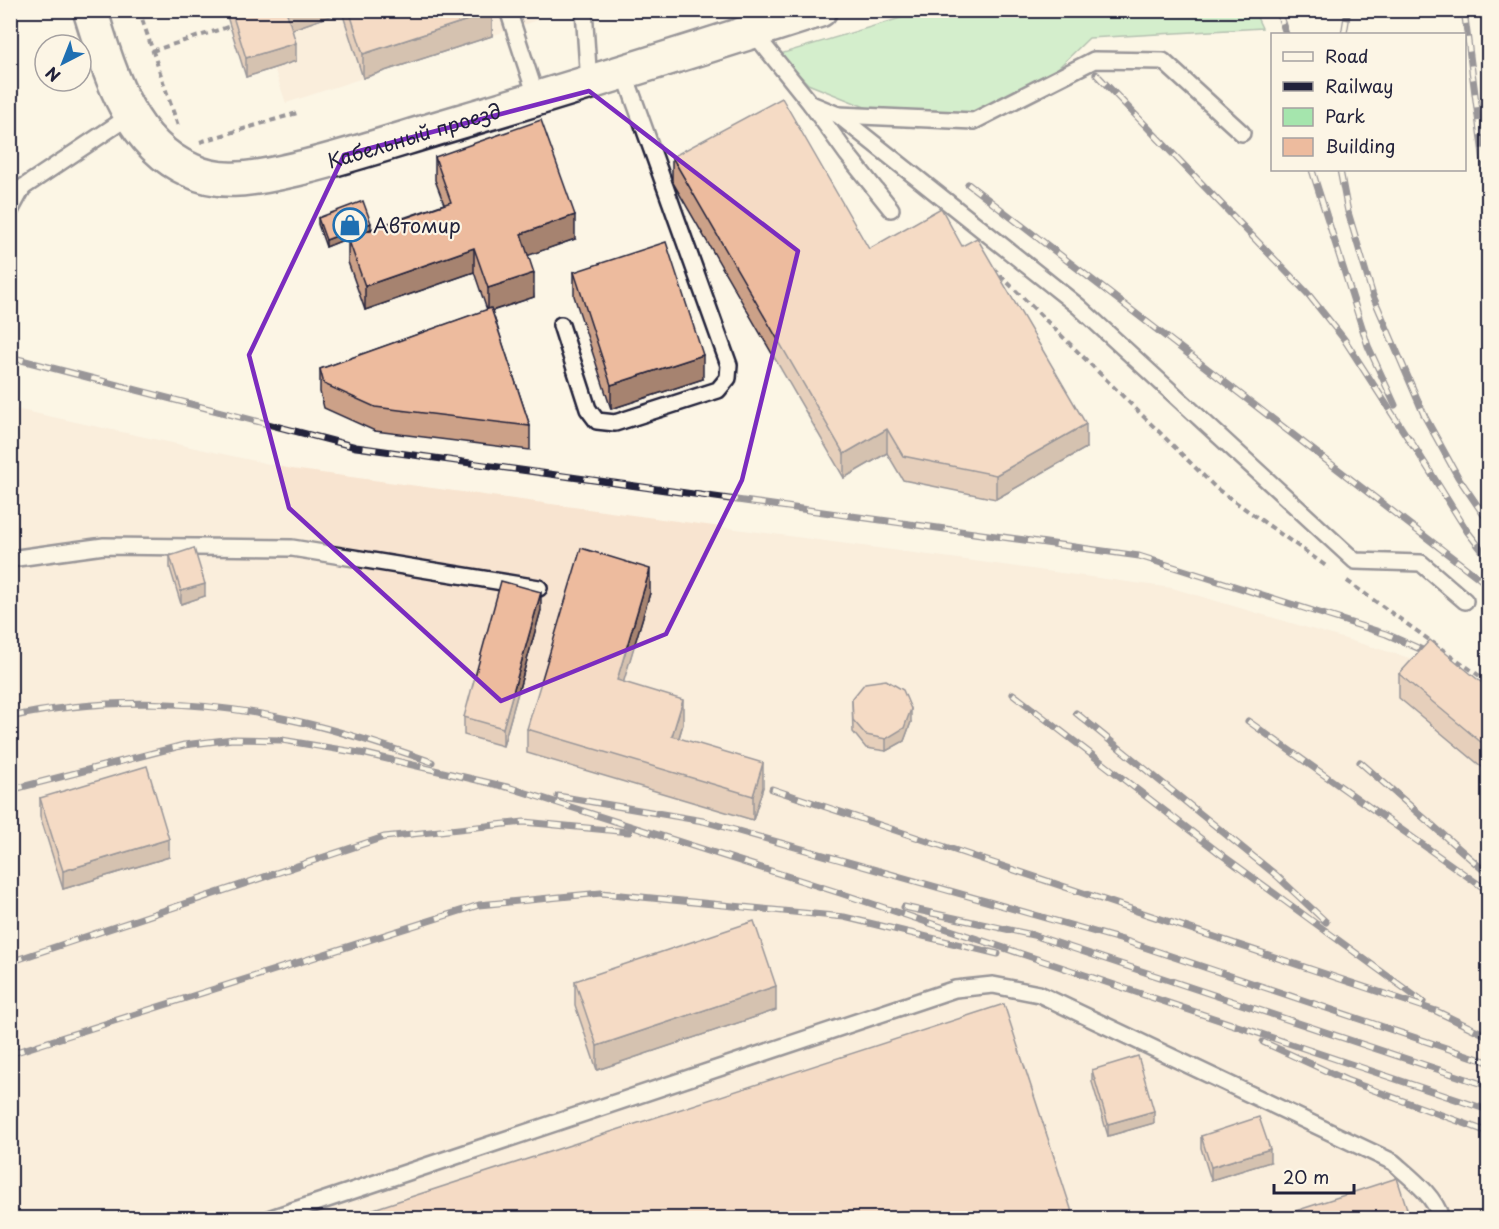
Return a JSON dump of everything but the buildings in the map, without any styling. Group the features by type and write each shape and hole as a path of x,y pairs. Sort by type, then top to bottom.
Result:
{"street":[{"name":"Кабельный проезд","path":"90,10 110,71 131,115 149,141 170,160 191,171 213,178 238,179 278,174 330,161 820,10"}],"lane":[{"path":"508,10 537,99"},
{"path":"584,10 589,83"},
{"path":"753,32 891,209"},
{"path":"838,115 974,121 1094,60 1163,61 1242,133"},
{"path":"561,325 588,409 597,421 615,423 718,390 728,378 729,365 624,72"},
{"path":"811,104 838,115 1078,306 1355,561 1421,563 1465,600"},
{"path":"10,196 131,115"},
{"path":"10,211 24,187"},
{"path":"10,559 104,546 292,548 539,588"},
{"path":"270,1218 955,989 993,985 1039,994 1393,1162 1420,1185 1441,1218"}],"path":[{"path":"139,10 182,136"},
{"path":"152,51 231,26"},
{"path":"196,144 297,113"},
{"path":"987,262 1217,489 1333,572"},
{"path":"1343,578 1488,682"}],"highlighted area":[{"path":"589,91 798,251 742,480 666,634 501,701 289,508 249,355 344,155"}],"shaded area":[{"path":"226,11 562,11 286,103 274,68 246,77"},
{"path":"11,408 292,469 1172,588 1430,664 1488,712 1488,1218 11,1218"}],"green space":[{"path":"1108,10 1110,14 1120,10 1254,11 1262,28 1089,38 1020,105 917,128 808,84 780,54 924,11"}],"railway":[{"path":"1278,10 1286,33"},
{"path":"1344,33 1348,10"},
{"path":"1464,10 1488,193"},
{"path":"1096,74 1308,294 1344,339 1413,446"},
{"path":"1312,171 1368,346 1395,405"},
{"path":"1340,171 1348,212 1373,296 1425,417 1458,477 1488,521"},
{"path":"968,184 1488,585"},
{"path":"10,357 356,447 1139,556 1386,634 1436,656"},
{"path":"1409,438 1467,531 1488,558"},
{"path":"1013,694 1222,855 1423,1002"},
{"path":"10,717 82,706 156,703 193,705 265,715 317,726 432,762"},
{"path":"1076,713 1276,875 1326,922"},
{"path":"1248,721 1488,891"},
{"path":"10,790 184,745 233,739 282,740 366,754 511,788 840,893 1488,1110"},
{"path":"1360,762 1488,874"},
{"path":"772,789 1436,1011 1488,1036"},
{"path":"558,796 703,821 1123,940 1488,1062"},
{"path":"10,962 384,837 524,822 629,832"},
{"path":"10,1054 479,905 601,893 844,917 998,954"},
{"path":"904,907 1033,935 1488,1086"},
{"path":"1263,1042 1346,1080 1488,1132"}],"place":[{"name":"Автомир","path":"350,225"}]}
